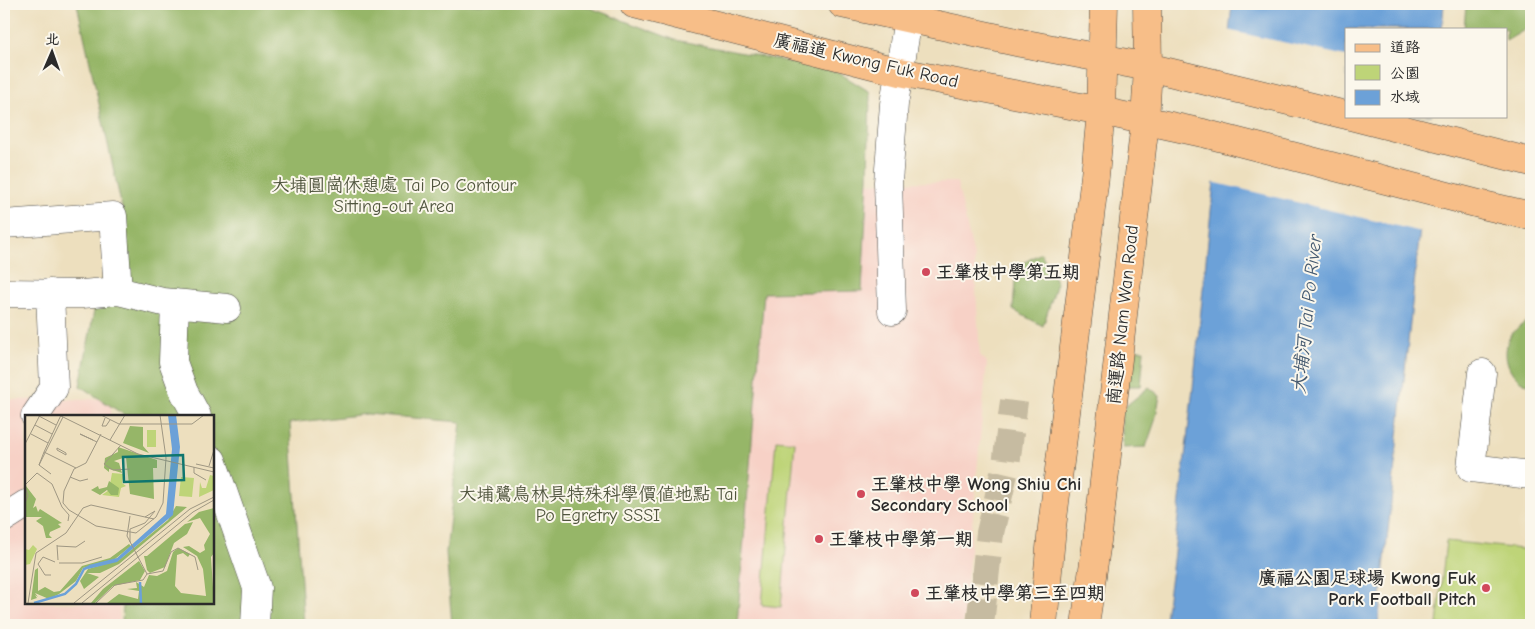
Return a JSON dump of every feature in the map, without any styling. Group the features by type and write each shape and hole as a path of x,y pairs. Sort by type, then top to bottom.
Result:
{"main road":[{"name":"廣福道 Kwong Fuk Road","path":"634,4 681,10 900,72 1101,111 1215,137 1531,216"},
{"path":"842,4 1021,43 1148,67 1345,115"},
{"path":"1043,625 1052,527 1094,186 1104,58 1104,4"},
{"name":"南運路 Nam Wan Road","path":"1085,625 1098,534 1145,122 1148,67 1147,4"},
{"path":"1358,118 1531,162"}],"street":[{"path":"892,311 888,182 894,104 908,19"},
{"path":"4,224 113,216 118,291"},
{"path":"4,293 82,294 118,291 163,302 227,308"},
{"path":"37,415 54,388 50,293"},
{"path":"175,303 173,362 184,392 196,415"},
{"path":"1482,372 1471,468 1531,475"},
{"path":"214,466 258,588 255,625"},
{"path":"4,518 25,505"}],"shaded area":[{"name":"王肇枝中學 Wong Shiu Chi Secondary School","path":"957,182 974,257 980,355 987,362 963,625 737,625 764,293 846,183"},
{"path":"111,399 111,415 25,415 25,604 119,604 120,625 4,625 4,414 9,400"}],"green space":[{"path":"77,4 580,4 675,40 836,71 870,92 862,291 764,293 737,625 452,625 446,552 461,422 367,414 290,423 304,625 122,625 123,604 214,604 214,415 124,415 80,386 96,300 124,217"},
{"path":"1466,4 1531,4 1531,26 1508,40 1508,28 1464,28"},
{"path":"1041,253 1057,283 1043,326 1013,310 1016,267"},
{"path":"1528,321 1531,321 1531,386 1512,373 1506,352 1507,344 1512,334"},
{"path":"1106,349 1144,350 1141,386 1108,386"},
{"path":"1149,387 1160,396 1155,421 1146,447 1123,448 1121,410"},
{"path":"776,440 795,442 781,607 762,605"},
{"name":"廣福公園足球場 Kwong Fuk Park Football Pitch","path":"1446,541 1531,550 1531,625 1437,625"}],"water":[{"name":"大埔河 Tai Po River","path":"1232,4 1444,4 1442,28 1345,28 1345,118 1432,118 1378,625 1164,625 1193,388"}],"pier":[{"path":"1227,30 1345,56 1345,118 1435,118 1422,232 1212,182"}],"tunnel":[{"path":"980,625 990,533 1006,465 1014,401"}],"place":[{"name":"王肇枝中學第五期","path":"926,272"},
{"name":"王肇枝中學 Wong Shiu Chi Secondary School","path":"861,494"},
{"name":"王肇枝中學第一期","path":"819,539"},
{"name":"廣福公園足球場 Kwong Fuk Park Football Pitch","path":"1486,588"},
{"name":"王肇枝中學第三至四期","path":"915,593"}],"park label":[{"name":"大埔圓崗休憩處 Tai Po Contour Sitting-out Area","path":"394,195"},
{"name":"大埔鷺鳥林具特殊科學價值地點 Tai Po Egretry SSSI","path":"598,504"}]}
